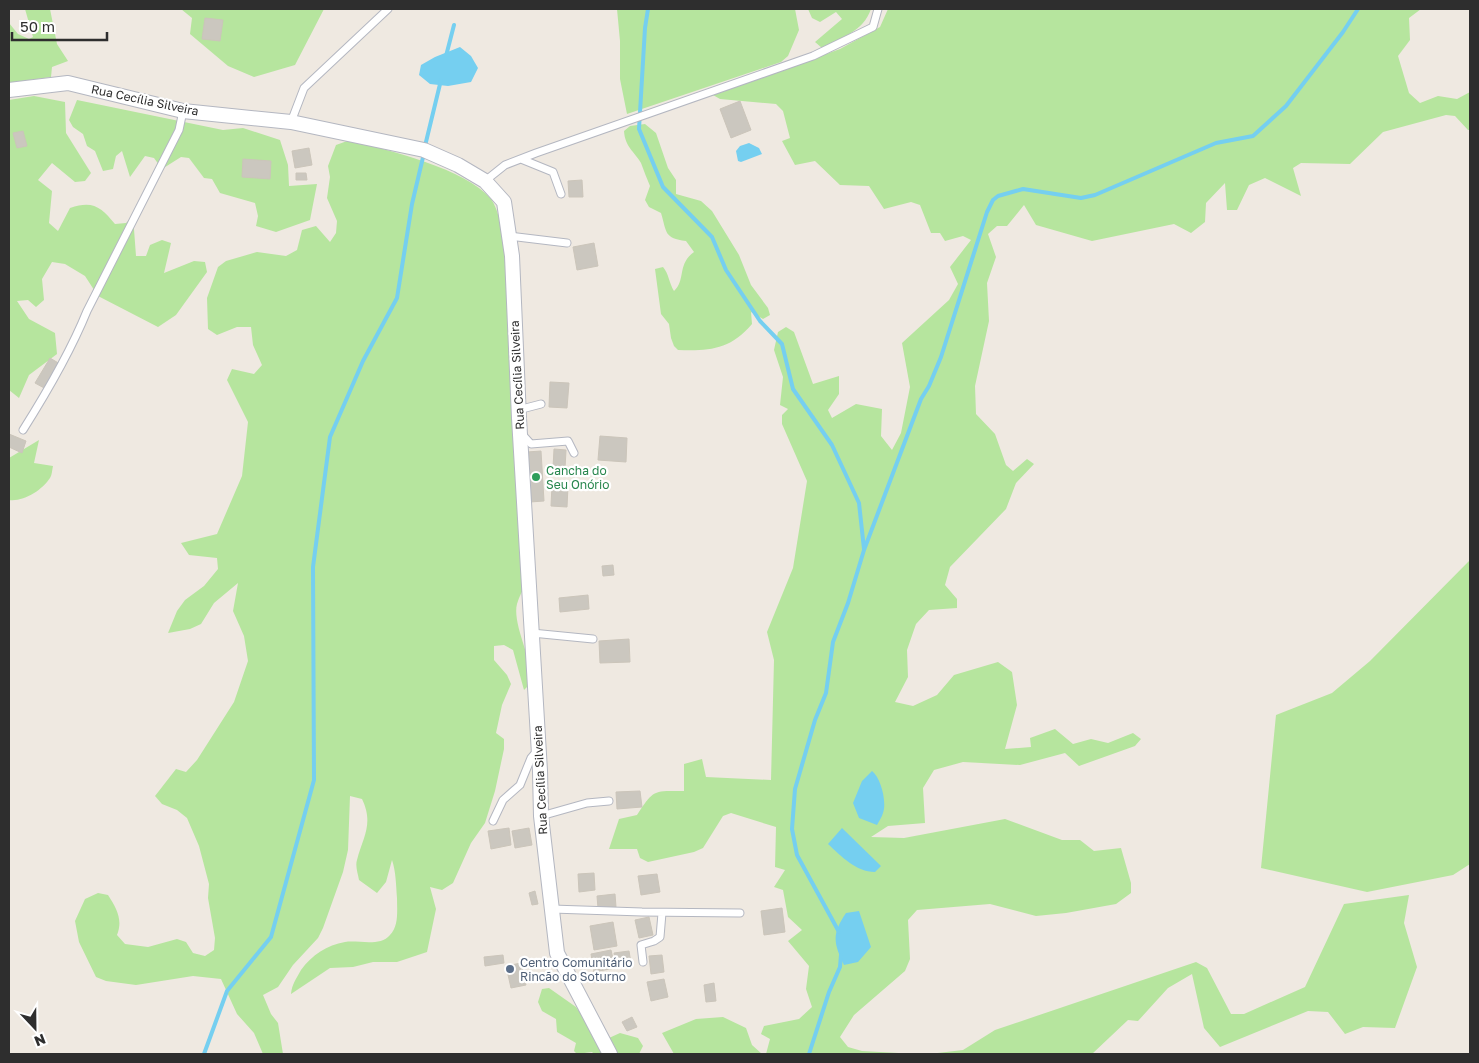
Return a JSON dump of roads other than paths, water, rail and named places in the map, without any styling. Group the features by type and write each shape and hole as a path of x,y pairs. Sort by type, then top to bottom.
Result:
{"street":[{"name":"Rua Cecília Silveira","path":"9,90 68,83 182,111 291,122 424,150 458,165 485,181 504,202 512,256 518,410 541,816 557,953 610,1054"}],"lane":[{"path":"291,122 304,88 388,9"},
{"path":"485,181 505,165 521,158 813,56 873,27 878,9"},
{"path":"23,430 75,341 87,311 179,130 182,111"},
{"path":"521,158 553,172 561,194"},
{"path":"509,236 567,243"},
{"path":"518,410 541,404"},
{"path":"520,432 531,444 568,441 574,453"},
{"path":"532,633 593,639"},
{"path":"493,822 503,800 520,785 531,758 538,749"},
{"path":"541,816 587,803 610,801"},
{"path":"552,909 662,913 740,913"},
{"path":"643,962 641,946 660,937 662,913"}],"water":[{"path":"460,47 471,56 478,68 471,82 448,86 430,84 419,75 421,65"},
{"path":"749,143 759,148 762,154 741,162 738,161 736,151 740,146"},
{"path":"872,771 878,779 884,797 883,814 877,825 859,818 853,803 862,781"},
{"path":"842,828 881,866 875,872 855,866 828,844"},
{"path":"859,911 871,947 858,962 844,965 836,944 836,933 846,913"}],"waterway":[{"path":"648,9 645,28 639,129 663,187 712,237 726,270 760,321 782,344 793,389 832,445 859,503 864,549"},
{"path":"839,932 797,855 792,829 795,789 815,720 826,693 833,642 848,603 864,550 921,399 929,386 941,357 987,212 993,200 998,196 1023,189 1081,198 1095,195 1216,143 1253,136 1286,106 1343,32 1358,9"},
{"path":"446,56 454,25"},
{"path":"425,146 441,80"},
{"path":"204,1054 227,991 271,937 314,780 313,567 330,437 363,361 397,298 412,204 424,153"},
{"path":"809,1054 829,992 840,967 841,955"}],"place":[{"name":"Cancha do Seu Onório","path":"536,477"},
{"name":"Centro Comunitário Rincão do Soturno","path":"510,969"}]}
